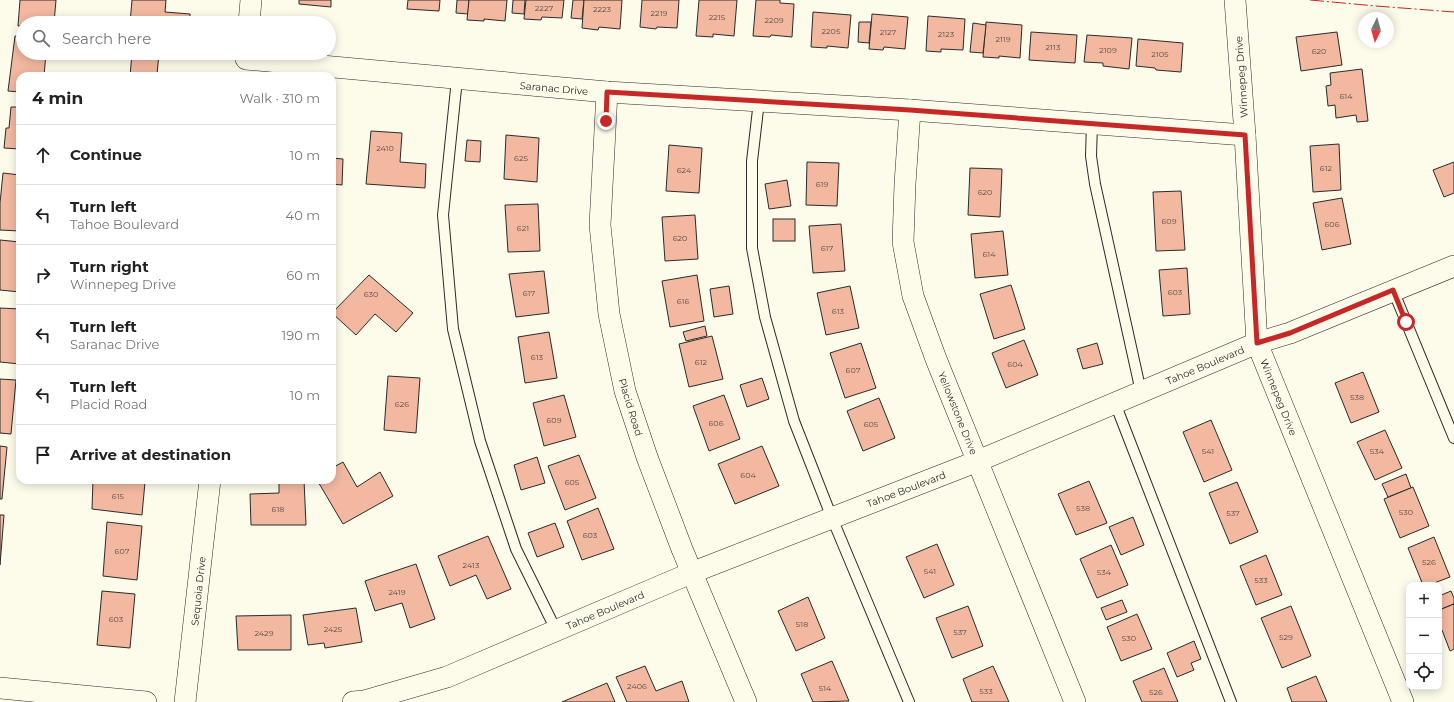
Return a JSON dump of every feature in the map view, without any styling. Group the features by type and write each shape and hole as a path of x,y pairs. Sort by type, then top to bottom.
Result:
{"street":[{"path":"250,16 251,0"},
{"name":"Winnepeg Drive","path":"1235,0 1245,135 1257,343 1403,702"},
{"name":"Saranac Drive","path":"246,63 457,78 607,92 910,110 1245,135"},
{"name":"Placid Road","path":"607,92 600,225 609,314 625,391 647,457 691,573 746,702"},
{"name":"Yellowstone Drive","path":"910,110 903,242 913,296 936,359 1075,702"},
{"name":"Tahoe Boulevard","path":"353,702 364,701 447,677 691,573 978,461 1257,343 1290,333 1454,266"},
{"name":"Sequoia Drive","path":"185,702 210,484"},
{"path":"0,688 146,702"}],"lane":[{"path":"457,78 443,215 453,329 480,441 514,542 556,630"},
{"path":"759,101 752,161 752,248 765,317 794,421 832,518 909,702"},
{"path":"1092,123 1091,156 1095,184 1141,392"},
{"path":"1393,290 1454,438"},
{"path":"1115,403 1231,702"}],"building":[{"path":"20,0 56,0 55,16 19,16"},
{"path":"132,0 166,0 165,12 190,14 190,16 131,16"},
{"path":"299,0 331,0 331,7 299,4"},
{"path":"408,0 440,0 439,11 407,9"},
{"path":"457,0 469,0 468,14 456,13"},
{"path":"469,0 507,0 505,21 484,19 484,21 467,20"},
{"path":"513,0 525,0 524,14 512,13"},
{"path":"526,0 564,0 562,18 542,17 541,20 524,19"},
{"path":"573,0 584,0 582,19 571,18"},
{"path":"584,0 622,0 620,29 599,27 598,30 582,28"},
{"path":"642,0 679,0 677,28 657,27 656,29 640,27"},
{"path":"699,0 737,0 734,36 713,34 713,37 696,36"},
{"path":"756,0 780,0 780,3 794,4 792,37 771,35 770,37 753,36"},
{"path":"813,12 851,15 848,48 827,46 827,48 811,47"},
{"path":"872,14 908,17 905,49 884,47 883,50 869,49"},
{"path":"928,16 965,19 963,50 941,49 941,52 926,51"},
{"path":"859,22 871,22 869,43 858,42"},
{"path":"986,22 1022,25 1020,58 999,56 999,58 983,57"},
{"path":"973,23 986,25 983,53 970,52"},
{"path":"1031,32 1077,35 1075,63 1029,60"},
{"path":"1337,32 1342,65 1301,71 1296,37"},
{"path":"1087,35 1132,38 1129,69 1103,66 1103,63 1084,62"},
{"path":"16,36 16,60 45,60 44,72 16,72 16,92 8,91"},
{"path":"1138,39 1183,43 1181,72 1156,70 1155,68 1136,66"},
{"path":"131,60 158,60 157,72 130,72"},
{"path":"1362,69 1368,121 1357,122 1356,115 1336,118 1335,105 1328,106 1326,86 1331,85 1330,73"},
{"path":"11,107 16,107 16,149 4,148 6,128 9,128"},
{"path":"371,131 402,133 400,162 426,164 425,188 366,184"},
{"path":"506,135 539,138 537,182 504,179"},
{"path":"467,140 481,141 480,162 465,161"},
{"path":"1339,144 1341,190 1313,192 1310,146"},
{"path":"669,145 702,148 699,193 666,191"},
{"path":"336,158 343,159 342,185 336,184"},
{"path":"807,162 839,163 837,206 806,205"},
{"path":"1454,162 1454,193 1444,197 1433,170"},
{"path":"970,168 1002,169 1000,217 968,215"},
{"path":"3,173 16,175 16,231 0,230 0,203"},
{"path":"787,180 791,206 769,209 765,184"},
{"path":"1181,191 1185,250 1156,251 1153,192"},
{"path":"1342,198 1351,244 1322,250 1313,203"},
{"path":"538,204 540,251 508,252 505,205"},
{"path":"695,215 698,259 665,261 662,217"},
{"path":"773,219 795,219 795,241 773,241"},
{"path":"841,224 845,271 813,273 809,226"},
{"path":"1003,231 1008,275 975,278 971,234"},
{"path":"0,240 16,242 16,292 0,290"},
{"path":"1187,268 1190,314 1163,316 1159,270"},
{"path":"544,271 549,313 516,317 509,274"},
{"path":"369,275 413,313 396,332 375,314 356,335 336,317 336,309"},
{"path":"697,275 704,321 670,327 662,281"},
{"path":"1011,285 1025,329 994,339 980,294"},
{"path":"729,286 733,314 714,317 710,289"},
{"path":"850,286 859,328 826,335 817,293"},
{"path":"0,308 16,309 16,364 0,362"},
{"path":"705,326 707,336 686,341 683,332"},
{"path":"549,332 557,378 525,383 518,337"},
{"path":"712,336 723,379 689,387 679,344"},
{"path":"1024,340 1038,375 1006,388 992,353"},
{"path":"861,343 876,388 845,398 830,353"},
{"path":"1097,343 1103,364 1083,369 1077,349"},
{"path":"1363,372 1379,412 1351,423 1335,383"},
{"path":"388,376 420,378 416,433 384,430"},
{"path":"762,378 769,399 747,407 740,385"},
{"path":"0,379 16,380 11,434 0,433"},
{"path":"564,395 576,437 544,446 533,403"},
{"path":"724,395 740,439 709,451 693,406"},
{"path":"879,398 895,438 863,451 847,411"},
{"path":"1211,420 1232,470 1204,482 1183,432"},
{"path":"1385,430 1402,468 1375,480 1357,442"},
{"path":"0,446 7,447 2,499 0,499"},
{"path":"762,446 779,486 735,504 718,464"},
{"path":"579,455 596,498 565,510 548,466"},
{"path":"537,457 545,483 521,490 514,465"},
{"path":"343,462 357,487 380,472 393,496 343,524 319,484 336,484 336,466"},
{"path":"1406,474 1411,488 1388,497 1382,484"},
{"path":"1089,481 1107,523 1076,535 1058,494"},
{"path":"1237,482 1258,532 1230,544 1209,493"},
{"path":"93,484 145,484 142,515 92,509"},
{"path":"279,484 304,484 306,525 251,525 250,494 279,493"},
{"path":"1413,487 1429,526 1400,538 1384,499"},
{"path":"598,508 614,549 582,560 567,521"},
{"path":"0,515 4,515 0,565"},
{"path":"1133,517 1144,545 1121,555 1109,527"},
{"path":"107,522 142,526 137,580 103,576"},
{"path":"555,523 564,547 537,557 528,533"},
{"path":"488,536 511,589 487,599 476,575 450,586 438,556"},
{"path":"1434,537 1450,577 1437,582 1422,582 1408,548"},
{"path":"937,544 954,585 924,598 906,557"},
{"path":"1111,545 1128,585 1097,598 1080,559"},
{"path":"1266,555 1282,595 1256,605 1240,566"},
{"path":"416,564 435,619 410,628 402,603 375,611 365,581"},
{"path":"102,591 135,594 130,648 97,645"},
{"path":"1451,591 1454,598 1454,604 1442,609 1442,595"},
{"path":"808,597 825,638 796,651 778,611"},
{"path":"1122,600 1127,612 1106,620 1101,608"},
{"path":"1454,604 1454,649 1450,651 1442,630 1442,609"},
{"path":"968,606 983,646 952,658 936,618"},
{"path":"1291,606 1311,656 1282,668 1261,618"},
{"path":"356,608 362,642 325,648 324,643 308,645 303,615"},
{"path":"1137,614 1152,649 1121,661 1107,627"},
{"path":"291,615 291,650 238,650 236,616"},
{"path":"1194,641 1201,659 1191,663 1194,670 1177,677 1167,653"},
{"path":"832,661 849,701 813,702 801,674"},
{"path":"645,666 656,691 682,681 689,702 627,702 616,677"},
{"path":"993,666 1009,702 972,702 963,679"},
{"path":"1164,668 1178,702 1142,702 1133,681"},
{"path":"1316,676 1327,702 1292,702 1287,688"},
{"path":"607,683 615,702 562,702"}],"power":[{"path":"1310,0 1454,12"}],"route":[{"path":"606,121 607,92 910,110 1245,135 1257,343 1290,333 1393,290 1406,322"}]}
